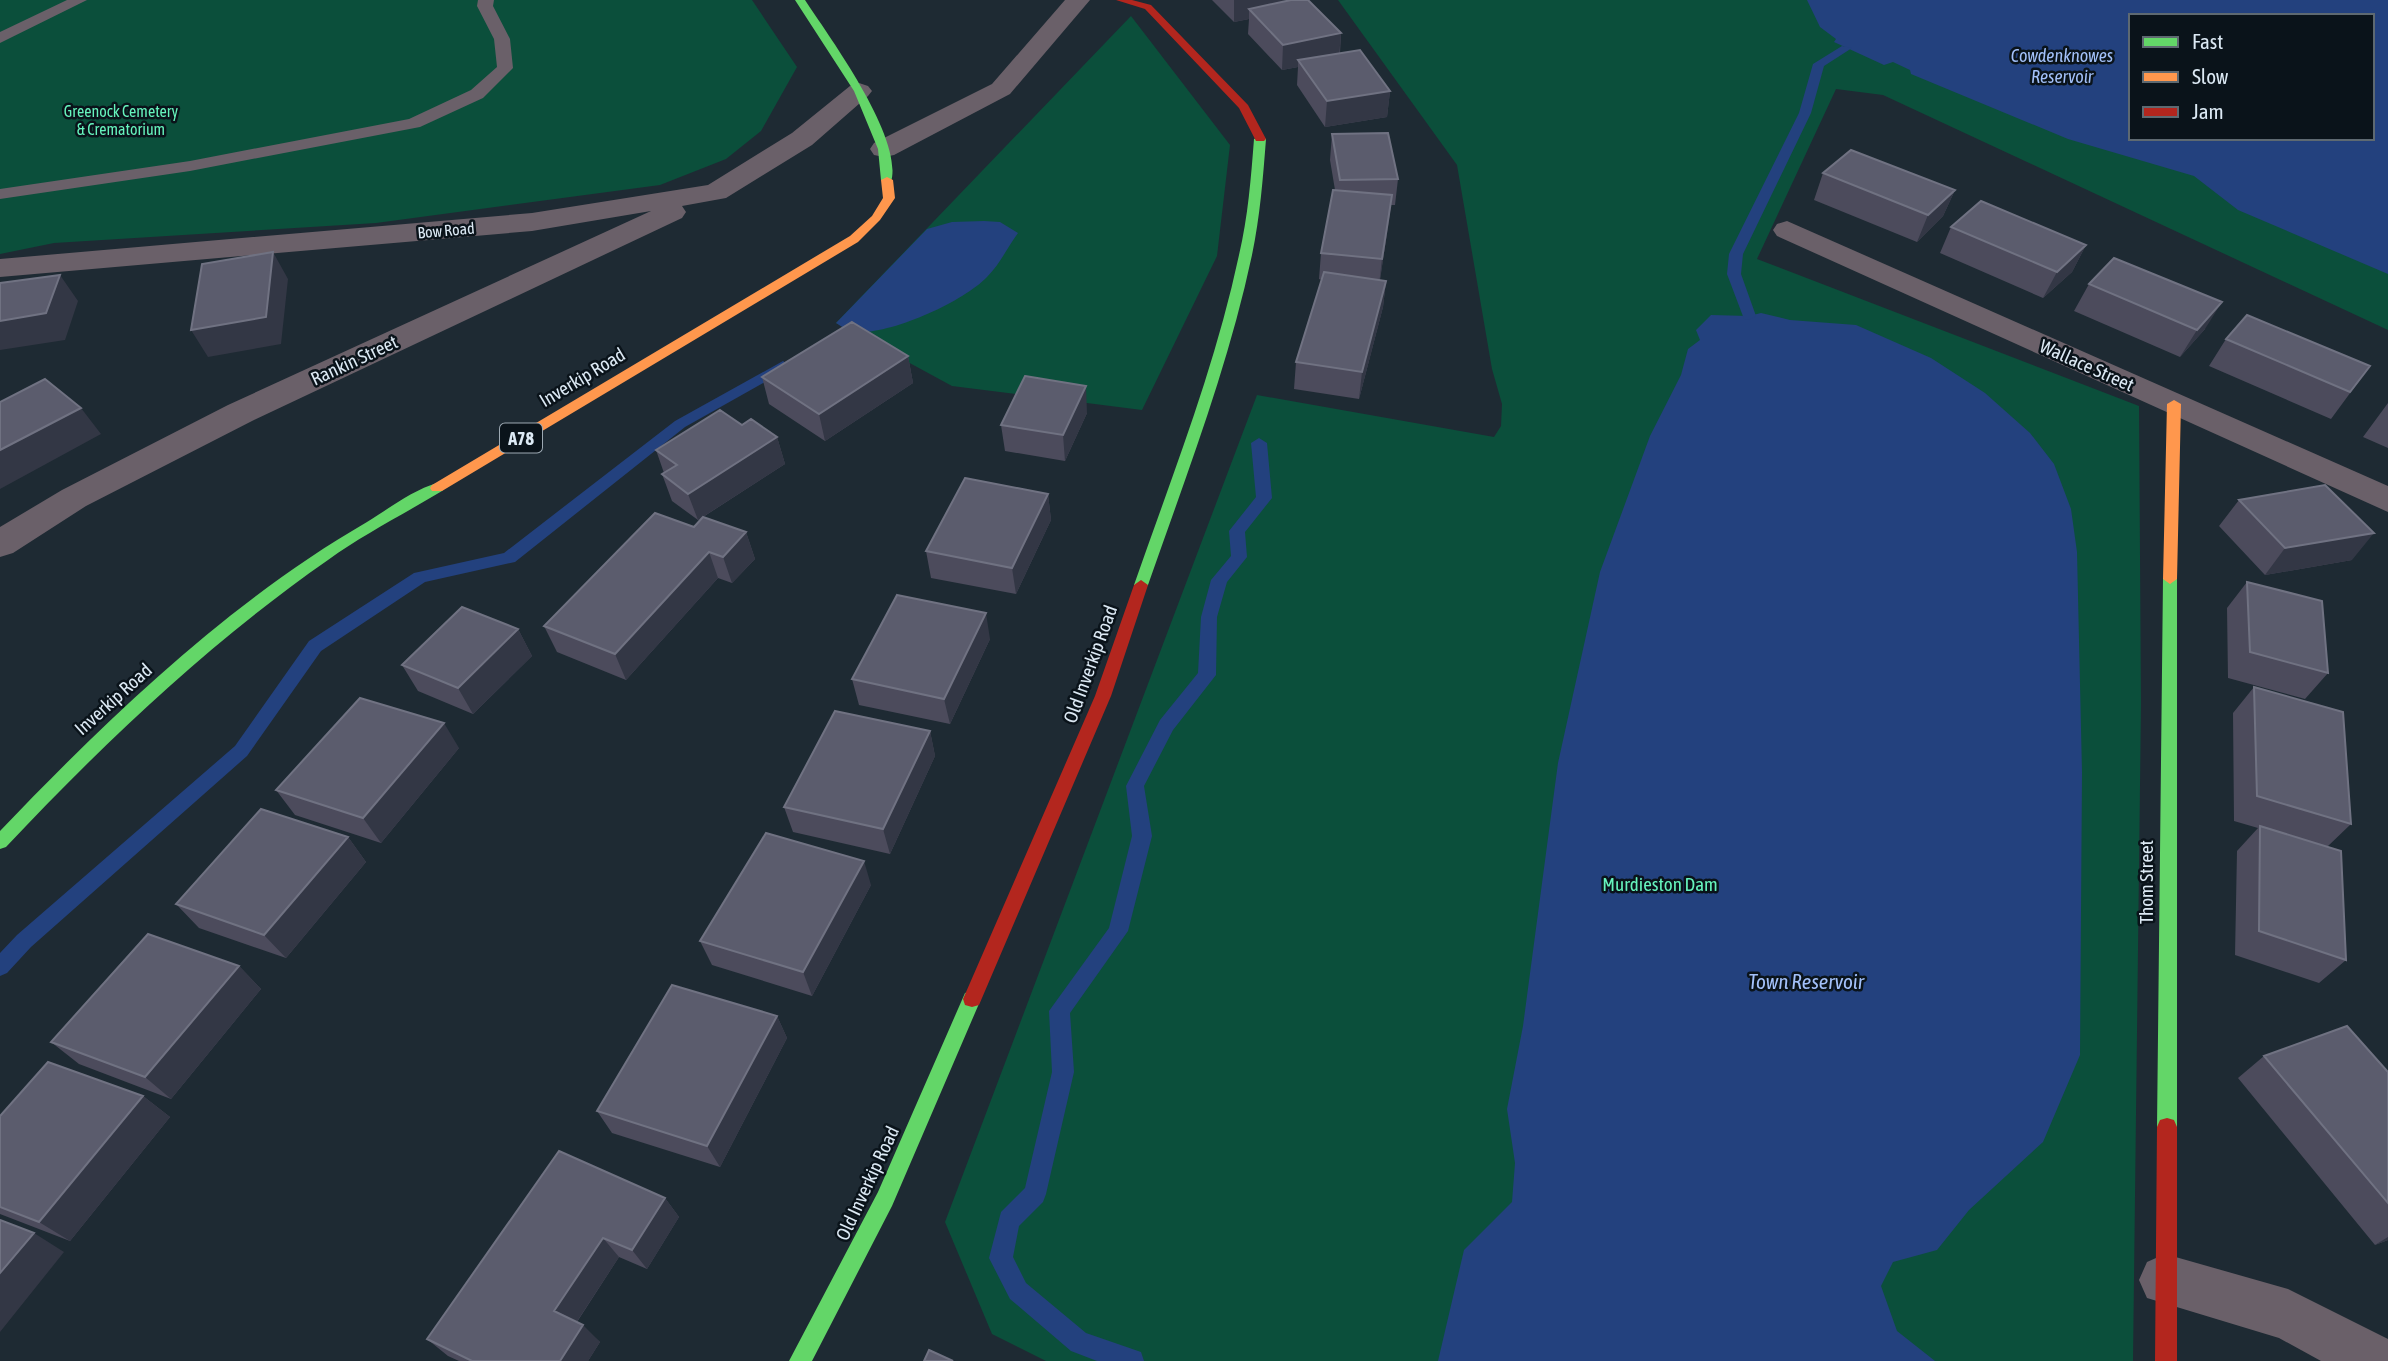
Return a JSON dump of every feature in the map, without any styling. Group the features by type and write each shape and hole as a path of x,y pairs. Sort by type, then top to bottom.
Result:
{"main road":[{"name":"Inverkip Road","path":"0,842 88,748 201,647 260,599 326,554 854,239 876,218 889,198 884,149 859,91 800,0"},
{"name":"Old Inverkip Road","path":"800,1361 885,1199 1103,696 1219,354 1252,226 1260,140 1244,107 1148,8 1121,0"},
{"name":"Thom Street","path":"2166,1361 2168,692 2174,404"}],"street":[{"path":"884,149 1001,89 1078,0"},
{"name":"Bow Road","path":"0,268 532,222 716,192 802,139 859,91"},
{"name":"Rankin Street","path":"0,544 74,498 240,413 716,192"},
{"name":"Wallace Street","path":"1787,230 2388,500"},
{"path":"2165,1280 2288,1315 2375,1361"}],"lane":[{"path":"0,38 79,0"},
{"path":"0,194 190,166 414,123 477,94 505,68 502,39 485,6 486,0"}],"green space":[{"name":"Greenock Cemetery & Crematorium","path":"0,0 752,0 797,67 761,131 726,159 660,185 376,223 54,243 0,254"},
{"name":"Murdieston Dam","path":"1338,0 2388,0 2388,330 1883,95 1836,89 1757,259 2139,406 2141,704 2133,1361 1046,1361 992,1334 945,1222 1257,395 1494,437 1501,426 1502,404 1492,369 1457,165"},
{"path":"1131,16 1230,145 1217,256 1142,410 952,386 836,323"}],"water":[{"name":"Cowdenknowes Reservoir","path":"1807,0 2388,0 2388,274 2238,210 2194,176 2068,139 1911,74 1910,70 1893,62 1884,65 1834,42 1836,39 1820,27"},
{"path":"952,222 1000,222 1018,233 996,267 976,287 925,315 887,328 855,332 836,323 927,229"},
{"name":"Town Reservoir","path":"1761,313 1790,320 1856,325 1931,358 1985,393 2030,433 2054,464 2071,509 2077,552 2082,772 2080,1055 2043,1142 1969,1210 1937,1250 1893,1262 1881,1286 1897,1331 1935,1361 1438,1361 1464,1250 1512,1202 1515,1163 1507,1109 1523,1026 1558,763 1600,572 1650,436 1681,375 1688,349 1700,340 1696,330 1711,315 1749,316"}],"building":[{"path":"1291,0 1308,0 1341,33 1283,45 1249,9"},
{"path":"1360,50 1390,91 1327,101 1298,60"},
{"path":"1388,133 1398,179 1340,180 1332,134"},
{"path":"1851,150 1955,190 1928,215 1823,173"},
{"path":"1333,190 1392,195 1382,259 1321,253"},
{"path":"1981,201 2086,245 2057,272 1951,227"},
{"path":"273,252 266,317 191,330 202,264"},
{"path":"2114,258 2222,302 2197,330 2089,284"},
{"path":"1324,272 1386,281 1362,372 1296,362"},
{"path":"60,275 46,313 0,321 0,283"},
{"path":"2247,315 2370,366 2350,392 2226,339"},
{"path":"852,322 908,356 819,414 762,377"},
{"path":"1025,376 1086,386 1063,435 1001,425"},
{"path":"45,379 81,408 0,450 0,402"},
{"path":"720,410 742,425 751,419 777,437 688,494 662,474 677,465 656,450"},
{"path":"965,478 1048,494 1012,568 926,551"},
{"path":"2325,485 2374,533 2285,548 2239,500"},
{"path":"655,513 694,527 703,517 746,532 723,557 709,552 615,654 544,626"},
{"path":"2247,582 2322,601 2328,673 2250,652"},
{"path":"897,595 986,613 944,699 852,679"},
{"path":"462,607 518,629 458,688 402,665"},
{"path":"2254,687 2343,712 2351,824 2257,796"},
{"path":"360,698 444,723 363,818 276,790"},
{"path":"835,711 930,731 883,829 784,807"},
{"path":"261,809 348,837 264,935 176,904"},
{"path":"2260,826 2341,851 2346,960 2259,931"},
{"path":"766,833 864,861 803,972 700,941"},
{"path":"148,934 239,966 145,1077 51,1042"},
{"path":"672,985 777,1016 707,1146 597,1111"},
{"path":"2347,1026 2388,1072 2388,1203 2264,1056"},
{"path":"48,1062 143,1096 39,1222 0,1207 0,1116"},
{"path":"559,1151 665,1198 632,1250 603,1238 554,1311 583,1325 560,1361 472,1361 427,1339"},
{"path":"0,1220 34,1233 0,1273"},
{"path":"929,1350 953,1361 924,1361"}],"waterway":[{"path":"1749,316 1734,274 1736,254 1805,113 1819,64 1846,48"},
{"path":"0,967 24,941 241,751 315,646 420,577 509,558 680,424 783,366"},
{"path":"1132,1361 1079,1343 1018,1291 1001,1258 1009,1220 1035,1194 1063,1072 1059,1011 1118,931 1142,836 1135,786 1166,725 1207,675 1209,617 1219,580 1239,557 1237,531 1264,498 1259,443"}],"traffic: fast":[{"path":"800,0 859,91 884,149 887,180"},
{"path":"1141,585 1217,366 1233,309 1246,253 1260,139"},
{"path":"0,842 75,764 194,655 279,588 337,547 437,488"},
{"path":"2167,1127 2170,579"},
{"path":"800,1361 885,1199 972,999"}],"traffic: slow":[{"path":"437,488 854,239 876,218 889,198 887,180"},
{"path":"2170,579 2174,404"}],"traffic: jam":[{"path":"1121,0 1148,7 1244,107 1260,139"},
{"path":"972,999 1103,696 1141,585"},
{"path":"2166,1361 2167,1127"}]}
